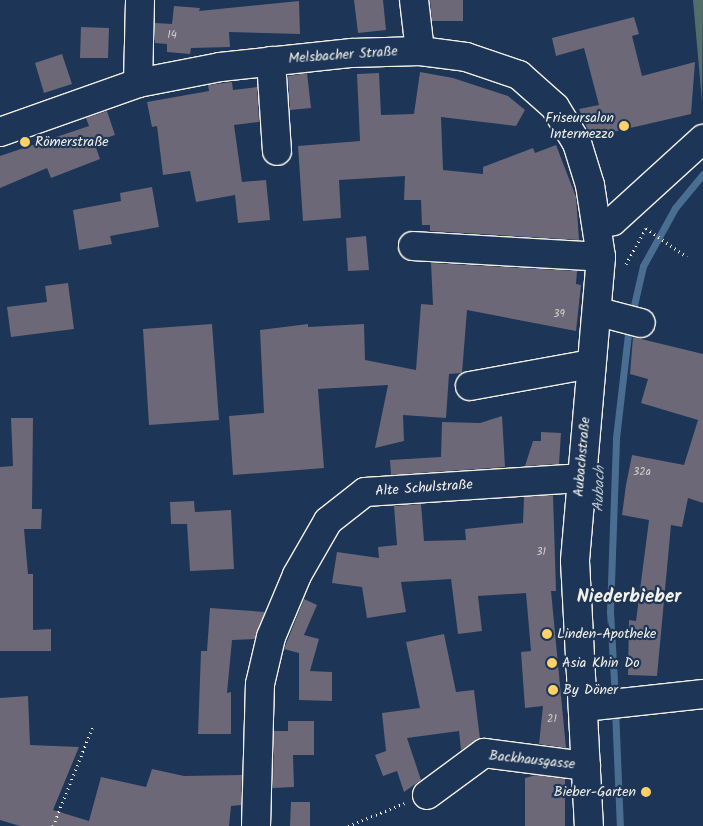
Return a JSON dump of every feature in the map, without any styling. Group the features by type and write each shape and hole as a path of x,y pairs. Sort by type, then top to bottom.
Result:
{"street":[{"path":"138,83 140,0"},
{"path":"414,0 420,51"},
{"name":"Melsbacher Straße","path":"0,132 138,83 271,60 420,51 466,57 519,75 555,107 577,143 600,224"},
{"path":"271,60 277,151"},
{"path":"600,224 613,221 702,139"},
{"name":"Aubachstraße","path":"589,826 586,766 594,707 576,561 580,478 591,364 620,318 601,257 600,224"},
{"path":"413,246 601,257"},
{"path":"470,386 591,364"},
{"name":"Alte Schulstraße","path":"256,826 260,684 271,637 294,583 328,521 366,492 580,478"},
{"path":"594,707 703,694"},
{"name":"Backhausgasse","path":"427,795 484,753 586,766"}],"path":[{"path":"632,253 646,228 667,240 687,257"},
{"path":"53,826 93,726"},
{"path":"348,826 427,795"}],"green space":[{"path":"693,0 703,0 702,102"}],"building":[{"path":"354,0 383,0 386,30 358,33"},
{"path":"430,0 463,0 463,21 432,21"},
{"path":"299,1 300,34 229,32 230,47 191,48 190,54 167,52 167,44 155,43 155,23 172,24 174,6 200,8 199,11"},
{"path":"634,17 639,34 632,36 642,76 695,62 691,114 591,137 579,109 599,105 584,48 556,56 552,38"},
{"path":"81,27 109,28 108,58 80,58"},
{"path":"62,54 72,84 44,93 35,63"},
{"path":"420,72 453,78 508,96 525,110 516,126 441,117 443,170 483,174 483,167 533,148 535,153 556,145 576,197 579,240 430,231 430,225 422,225 421,200 404,200 405,176 339,180 341,218 303,221 298,146 360,141 357,74 379,73 381,115 414,114"},
{"path":"307,73 311,108 290,110 288,76"},
{"path":"232,82 233,90 257,87 259,122 234,125 242,182 266,180 270,220 238,223 235,195 196,202 190,171 163,175 157,126 152,127 147,102 209,91 208,85"},
{"path":"107,111 115,135 94,142 100,159 51,178 47,168 0,188 0,156 89,126 86,118"},
{"path":"152,187 159,227 110,236 112,244 79,250 73,210 121,201 120,193"},
{"path":"366,236 369,270 348,271 346,238"},
{"path":"431,263 577,271 576,284 581,285 576,331 467,310 462,373 449,374 446,418 403,415 404,441 375,448 388,385 318,389 324,468 233,475 229,416 264,413 260,330 308,324 308,327 364,324 365,360 416,370 421,304 433,305"},
{"path":"68,283 74,329 11,337 7,307 47,302 45,286"},
{"path":"212,324 219,420 149,425 143,329"},
{"path":"633,337 703,354 703,503 688,498 682,527 671,525 657,676 628,675 629,620 636,621 649,520 622,515 626,485 632,455 684,465 698,420 641,403 648,379 630,374"},
{"path":"502,416 505,467 391,475 390,460 441,457 442,422 480,423"},
{"path":"11,418 33,418 32,509 42,509 41,529 24,529 28,574 33,574 33,630 51,629 51,651 0,651 0,467 13,466"},
{"path":"541,432 561,433 559,464 525,466 533,441 541,441"},
{"path":"553,495 556,591 551,591 566,748 539,744 543,706 525,708 521,652 531,651 526,593 478,596 482,631 458,634 451,579 401,582 406,612 367,618 362,587 332,583 337,552 379,558 378,547 397,545 394,506 421,504 424,541 466,540 465,529 523,523 524,497"},
{"path":"194,501 195,512 231,510 234,569 190,571 187,524 171,524 170,502"},
{"path":"304,599 317,605 304,635 319,639 310,671 332,672 332,701 299,700 299,653 284,649"},
{"path":"210,608 265,612 255,639 232,640 227,693 231,692 231,734 198,734 201,651 207,651"},
{"path":"444,634 456,692 474,690 480,739 461,750 459,731 407,738 421,780 404,792 397,771 383,776 375,755 386,751 382,713 420,708 406,642"},
{"path":"28,696 30,745 79,747 53,810 89,821 101,777 146,787 152,769 184,776 242,775 241,805 231,806 229,826 20,826 0,820 0,698"},
{"path":"288,721 314,721 314,755 293,755 294,787 273,788 274,731 288,731"},
{"path":"536,775 565,779 565,826 525,826 525,778"},
{"path":"291,802 310,802 310,826 290,826"}],"waterway":[{"name":"Aubach","path":"632,314 643,266 675,208 703,174"},
{"name":"Aubach","path":"615,698 610,612 616,438 629,325"},
{"name":"Aubach","path":"615,709 620,826"}],"place":[{"name":"Friseursalon Intermezzo","path":"624,126"},
{"name":"Römerstraße","path":"25,142"},
{"name":"Linden-Apotheke","path":"547,634"},
{"name":"Asia Khin Do","path":"552,663"},
{"name":"By Döner","path":"553,690"},
{"name":"Bieber-Garten","path":"646,792"}],"district":[{"name":"Niederbieber","path":"629,598"}]}
